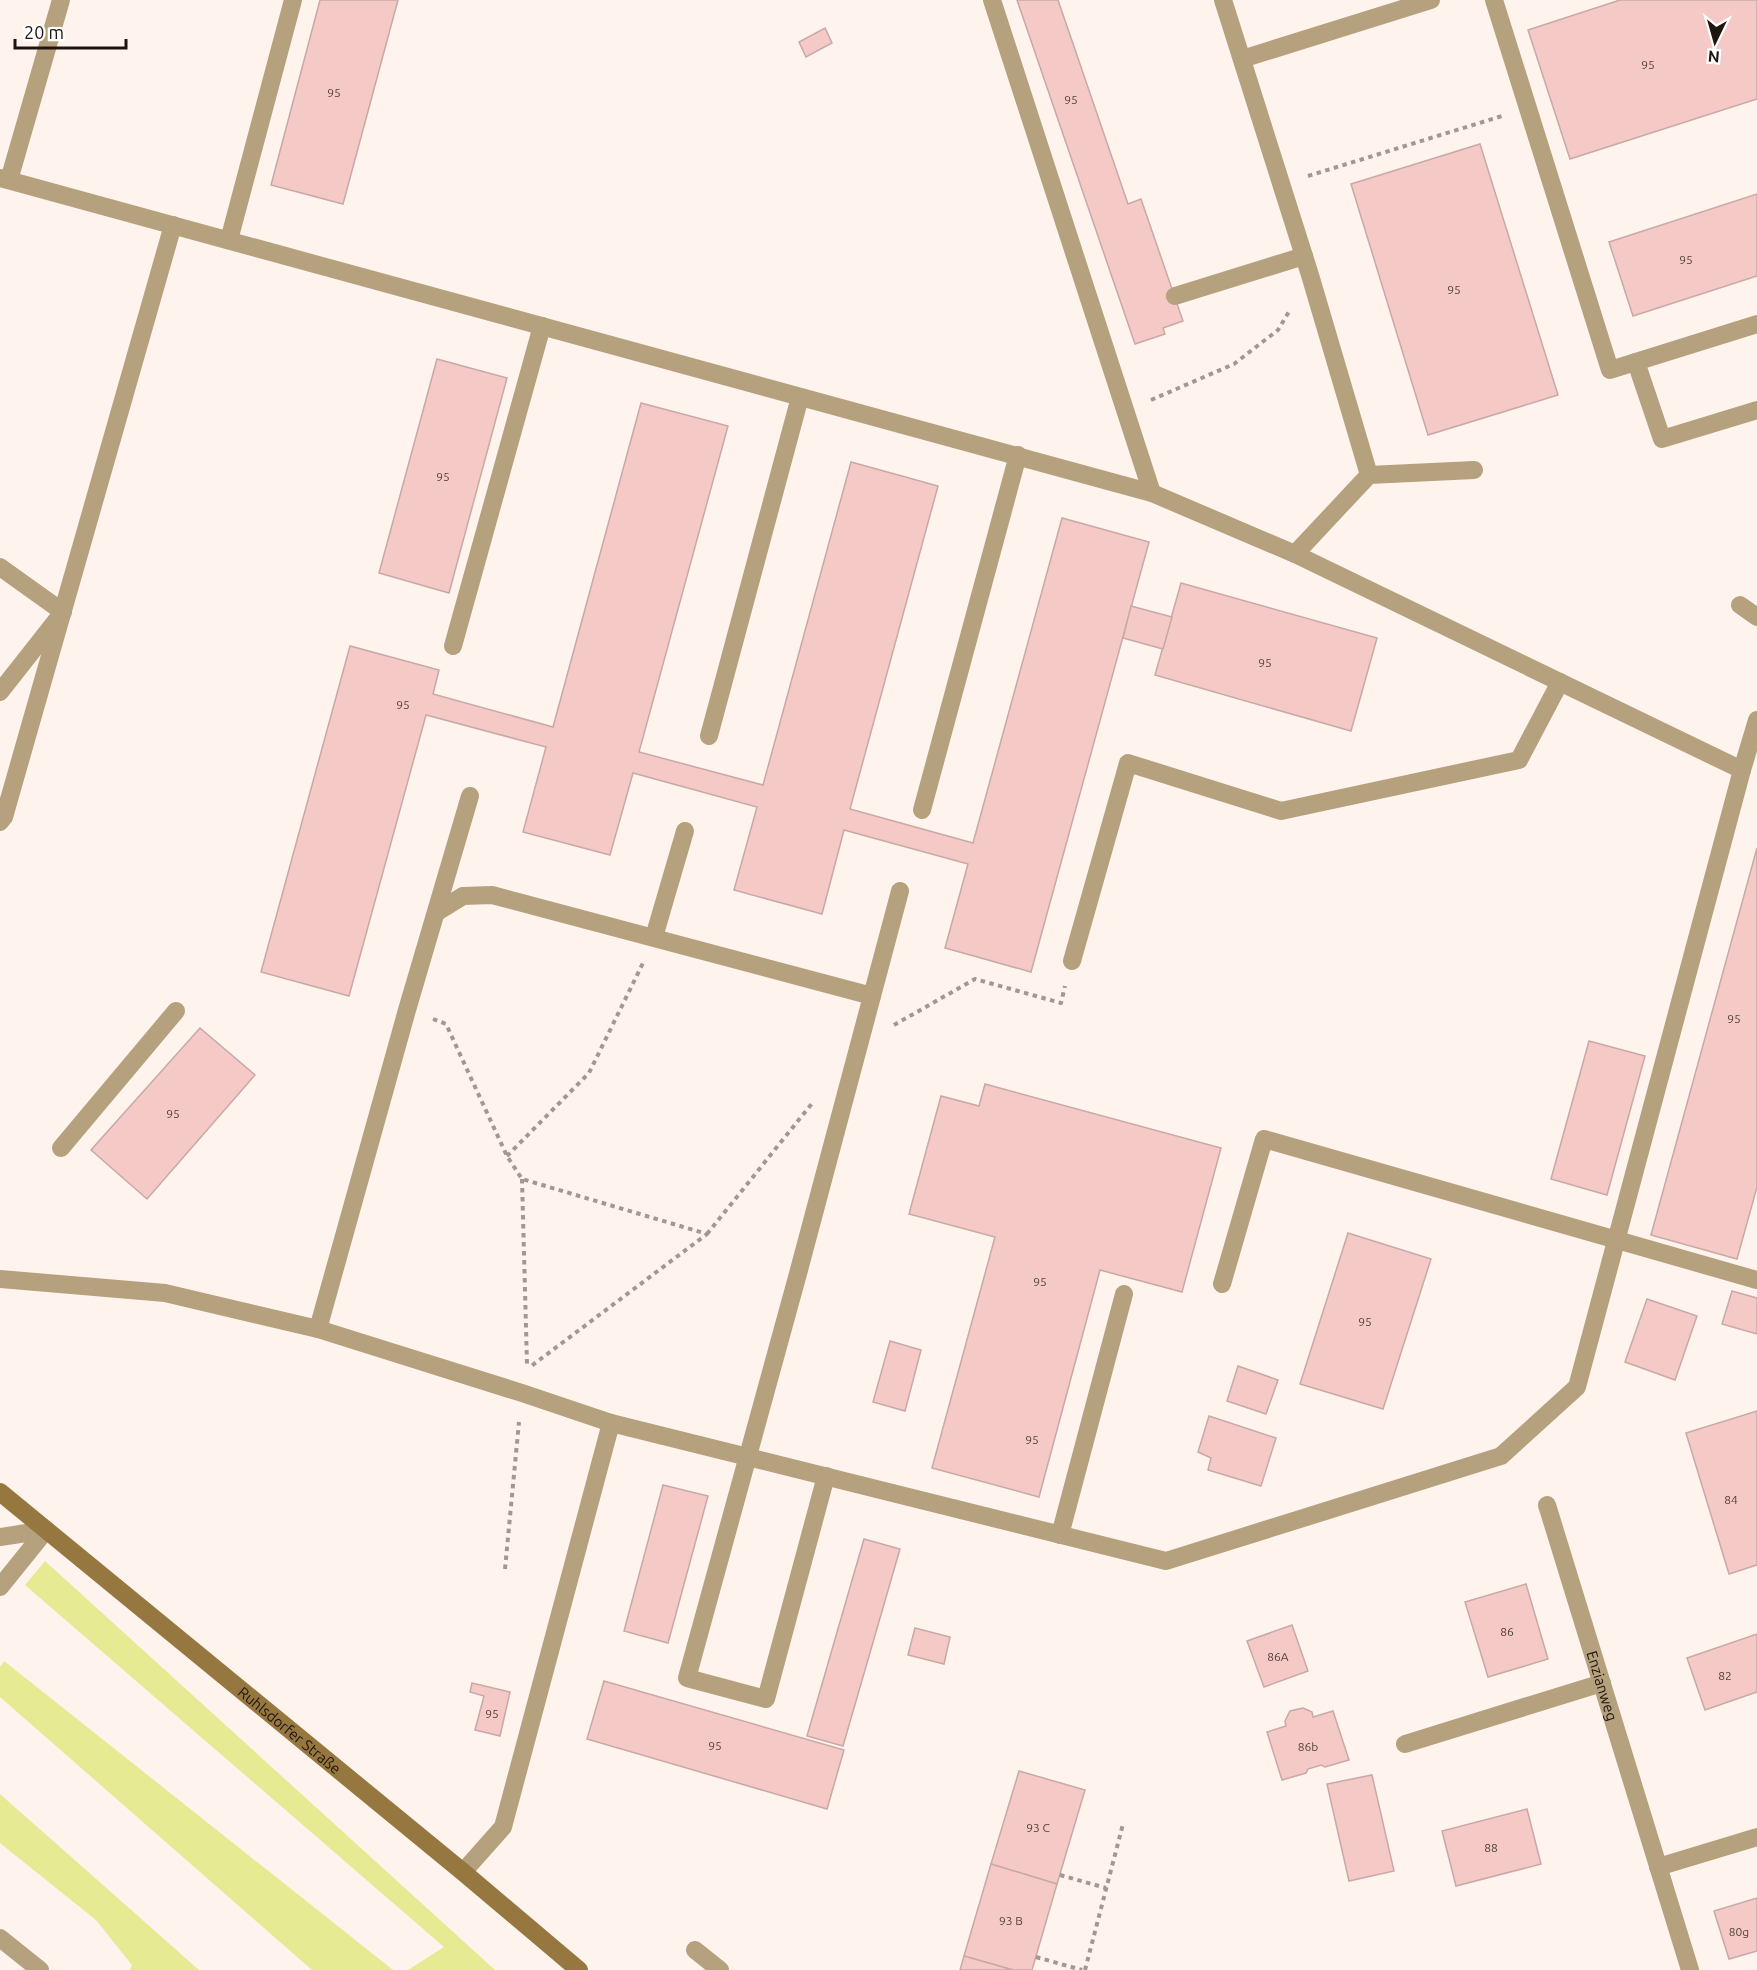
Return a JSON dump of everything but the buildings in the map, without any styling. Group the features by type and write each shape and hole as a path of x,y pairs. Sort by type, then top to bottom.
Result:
{"street":[{"path":"61,0 4,179 1152,493 1295,554 1742,770"},
{"path":"229,240 293,0"},
{"path":"992,0 1152,493"},
{"path":"1223,0 1310,275 1369,475"},
{"path":"1242,59 1431,0"},
{"path":"1494,0 1610,370 1757,324"},
{"path":"0,822 4,817 173,225"},
{"path":"1175,296 1304,256"},
{"path":"453,646 542,326"},
{"path":"1636,362 1662,439 1757,410"},
{"path":"709,736 800,397"},
{"path":"922,810 1018,455"},
{"path":"1295,554 1369,475 1474,470"},
{"path":"0,567 63,612"},
{"path":"1740,605 1757,617"},
{"path":"0,692 63,612"},
{"path":"1072,961 1128,763 1281,811 1519,760 1560,682"},
{"path":"0,1279 165,1293 318,1329 611,1423 1166,1561 1501,1456 1577,1387 1757,720"},
{"path":"318,1329 407,1010 470,796"},
{"path":"654,938 685,831"},
{"path":"826,1476 766,1699 687,1678 900,891"},
{"path":"437,912 463,896 492,895 872,996"},
{"path":"61,1148 176,1011"},
{"path":"1222,1284 1264,1139 1757,1280"},
{"path":"1060,1535 1124,1294"},
{"path":"463,1872 503,1827 611,1423"},
{"name":"Ruhlsdorfer Straße","path":"0,1492 579,1970"},
{"name":"Enzianweg","path":"1547,1505 1690,1970"},
{"path":"0,1537 46,1530"},
{"path":"0,1587 46,1530"},
{"path":"1405,1744 1602,1683"},
{"path":"1658,1867 1757,1837"},
{"path":"0,1938 40,1970"},
{"path":"695,1950 720,1970"}],"path":[{"path":"1281,184 1528,108"},
{"path":"1126,411 1234,364 1278,330 1310,275"},
{"path":"507,1156 589,1073 654,938"},
{"path":"407,1010 446,1024 507,1156 522,1179 707,1234 527,1369"},
{"path":"1036,1957 1083,1970 1123,1824"},
{"path":"1060,1875 1106,1888"}],"green space":[{"path":"45,1561 495,1970 408,1970 444,1947 25,1585"},
{"path":"4,1661 393,1970 312,1970 0,1697 0,1667"},
{"path":"0,1794 199,1970 130,1970 132,1965 96,1920 0,1843"}]}
